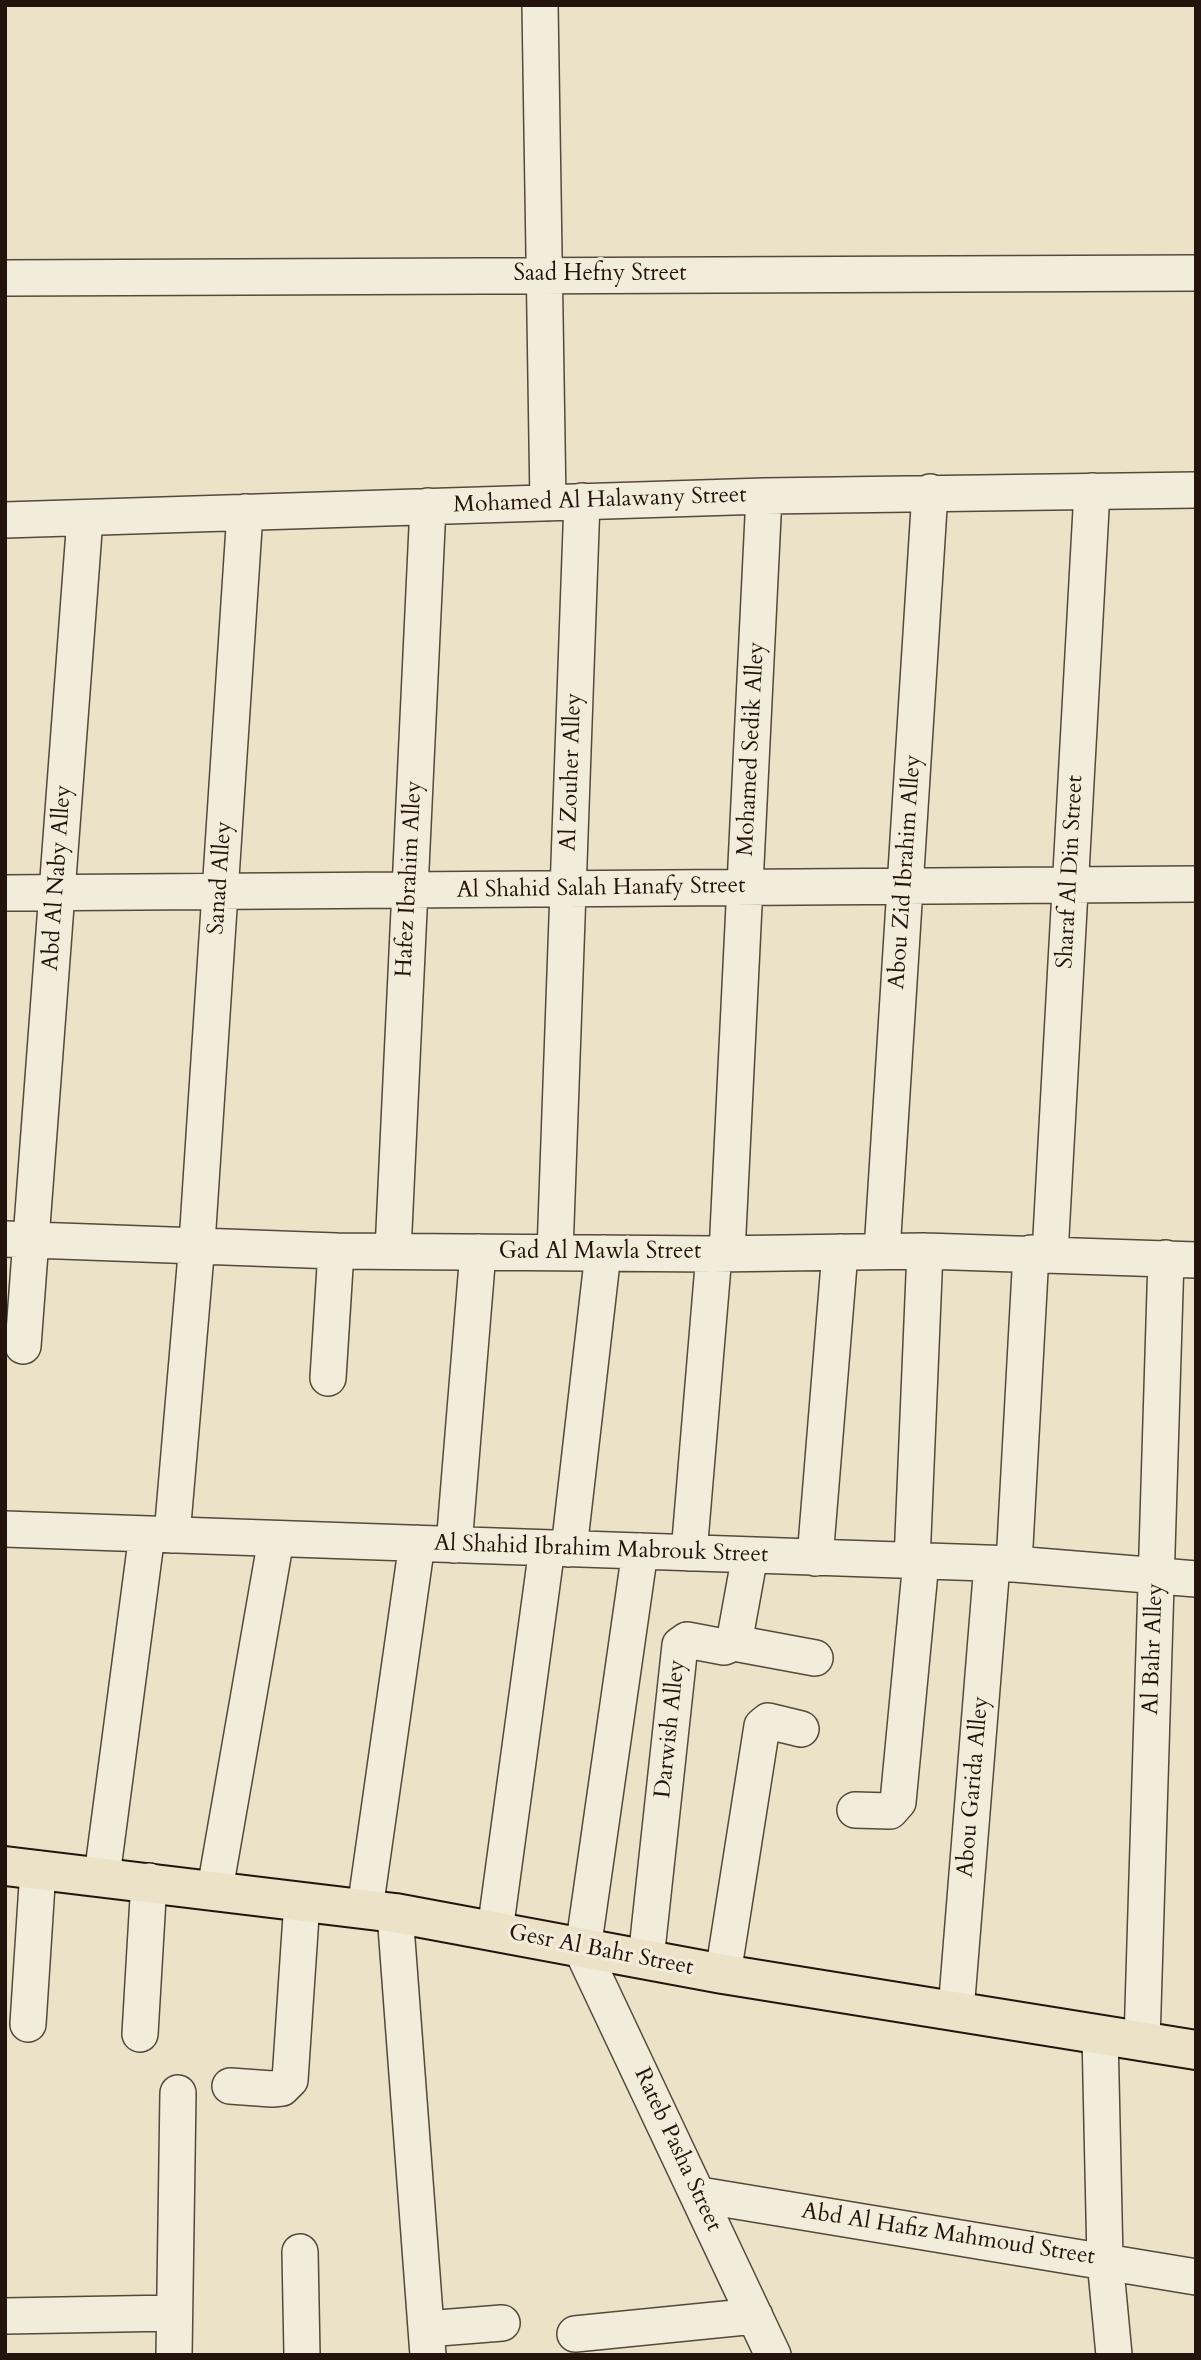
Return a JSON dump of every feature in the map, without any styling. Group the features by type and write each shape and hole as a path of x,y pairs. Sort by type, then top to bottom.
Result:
{"main road":[{"name":"Gesr Al Bahr Street","path":"22,1867 380,1911 723,1974 1196,2050"}],"street":[{"path":"540,5 548,503"},
{"name":"Saad Hefny Street","path":"5,278 1196,273"},
{"name":"Mohamed Al Halawany Street","path":"5,520 764,496 1196,490"},
{"name":"Sharaf Al Din Street","path":"1003,1564 1041,1254 1070,886 1092,491"},
{"name":"Abou Zid Ibrahim Alley","path":"881,1251 930,492"},
{"name":"Mohamed Sedik Alley","path":"689,1553 721,1253 745,887 764,496"},
{"name":"Al Zouher Alley","path":"555,1252 582,501"},
{"name":"Hafez Ibrahim Alley","path":"393,1251 428,506"},
{"name":"Sanad Alley","path":"102,1876 160,1534 197,1244 244,512"},
{"name":"Abd Al Naby Alley","path":"23,1346 18,1239 57,892 85,517"},
{"name":"Al Shahid Salah Hanafy Street","path":"5,893 1196,884"},
{"name":"Gad Al Mawla Street","path":"18,1239 336,1251 925,1251 1181,1259"},
{"path":"328,1378 336,1251"},
{"path":"855,1810 890,1811 898,1802 917,1561 925,1251"},
{"path":"454,1545 478,1252"},
{"path":"495,1931 558,1549 603,1252"},
{"path":"816,1558 839,1252"},
{"name":"Al Bahr Alley","path":"1142,2041 1156,1577 1181,1259"},
{"name":"Al Shahid Ibrahim Mabrouk Street","path":"5,1529 1003,1564 1196,1579"},
{"path":"215,1889 276,1539"},
{"path":"417,1543 380,1911 427,2342 502,2323"},
{"path":"582,1948 640,1551"},
{"path":"750,1555 734,1643 815,1658"},
{"name":"Abou Garida Alley","path":"956,2011 1003,1564"},
{"name":"Darwish Alley","path":"646,1959 680,1645 687,1640 724,1647 734,1643"},
{"path":"723,1974 762,1726 768,1721 801,1729"},
{"path":"22,1867 18,1974 30,2024"},
{"path":"140,2034 149,1881"},
{"path":"230,2086 282,2088 290,2080 302,1901"},
{"name":"Rateb Pasha Street","path":"582,1948 773,2355"},
{"path":"1100,2034 1105,2260 1114,2355"},
{"path":"174,2355 178,2093"},
{"name":"Abd Al Hafiz Mahmoud Street","path":"700,2195 1196,2277"},
{"path":"300,2252 302,2355"},
{"path":"5,2316 174,2313"},
{"path":"575,2334 755,2316"}]}
